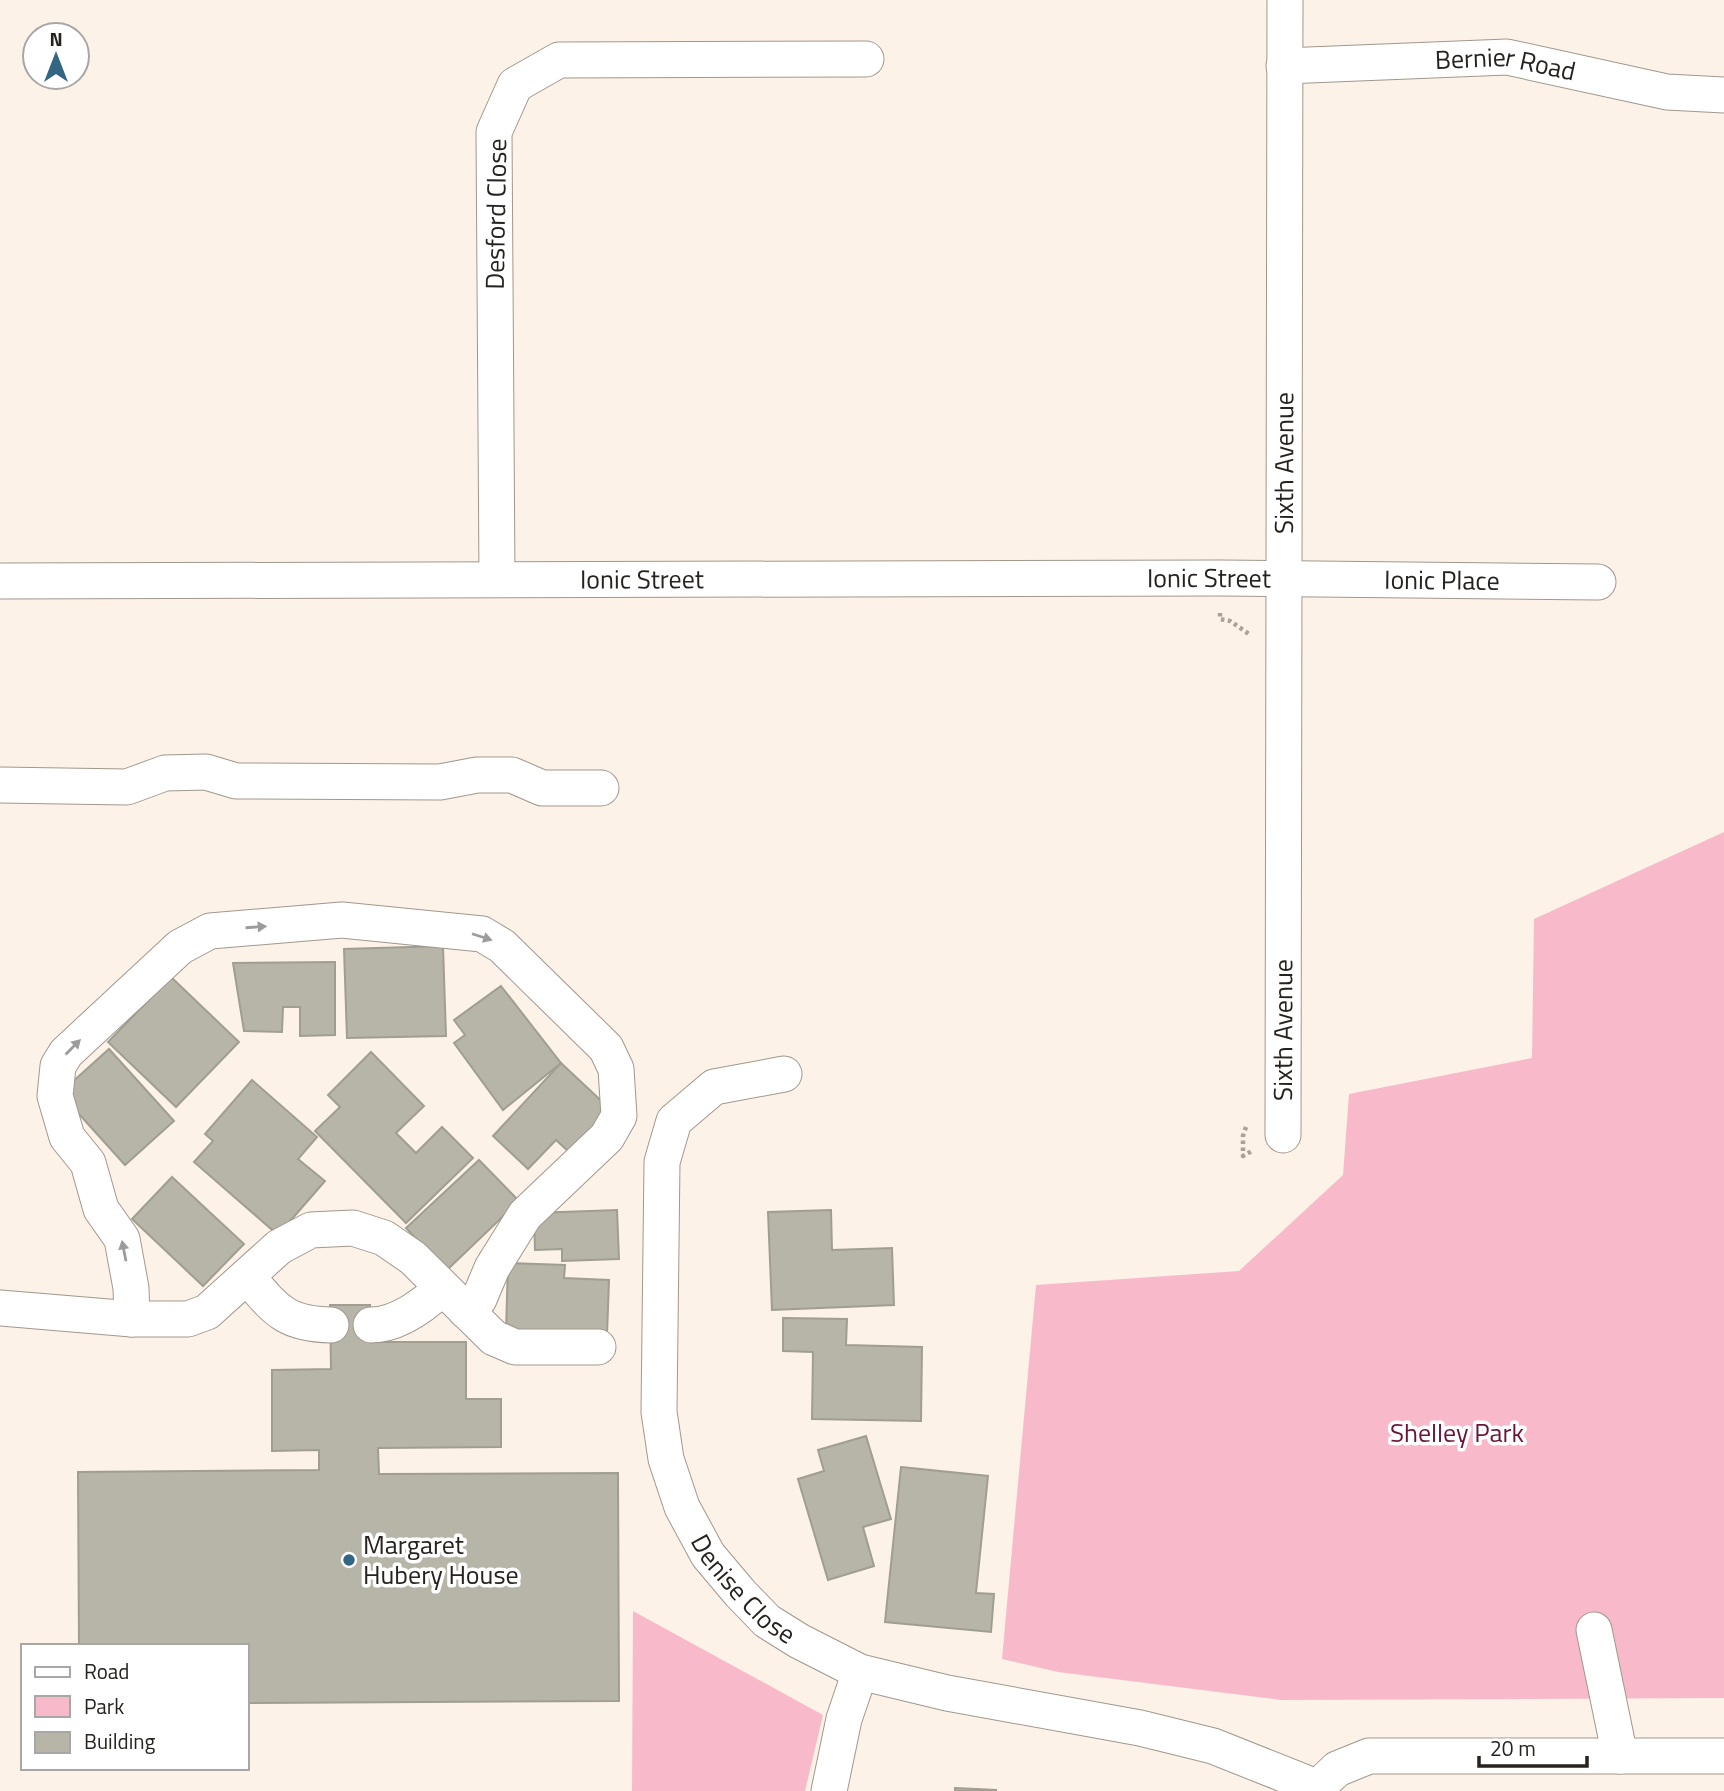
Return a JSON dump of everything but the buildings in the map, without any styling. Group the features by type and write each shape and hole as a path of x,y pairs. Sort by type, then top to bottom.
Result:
{"street":[{"name":"Sixth Avenue","path":"1283,1135 1285,0"},
{"name":"Bernier Road","path":"1284,66 1507,57 1667,92 1724,95"},
{"name":"Desford Close","path":"497,579 494,132 515,85 559,60 866,59"},
{"name":"Ionic Street","path":"0,581 1284,579"},
{"name":"Ionic Place","path":"1284,579 1598,582"},
{"path":"0,785 127,787 166,773 206,772 236,781 440,782 477,775 512,775 542,788 601,788"},
{"path":"132,1319 131,1288 122,1239 101,1209 88,1163 67,1137 61,1121 55,1096 58,1066 66,1053 180,947 210,931 342,920 482,934 502,946 606,1048 616,1069 619,1116 607,1138 525,1215 492,1268 479,1299 429,1301 381,1325 371,1325"},
{"name":"Denise Close","path":"784,1074 714,1087 674,1121 663,1162 659,1412 666,1459 682,1507 708,1555 767,1621 799,1641 860,1672 947,1693 1140,1728 1213,1746 1315,1789"},
{"path":"0,1308 132,1319 188,1320 207,1312 279,1247 311,1230 353,1228 384,1238 413,1258 494,1338 515,1347 598,1347"},
{"path":"247,1276 273,1307 289,1318 308,1325 331,1325"},
{"path":"1594,1630 1620,1756"},
{"path":"829,1791 844,1719 860,1672"},
{"path":"1315,1789 1337,1769 1370,1756 1724,1756"}],"green space":[{"name":"Shelley Park","path":"1724,832 1724,1698 1281,1700 1058,1672 1002,1659 1036,1285 1239,1271 1343,1175 1349,1094 1532,1058 1534,919"},
{"path":"633,1611 823,1715 805,1791 632,1791"}],"place":[{"name":"Margaret Hubery House","path":"349,1560"}]}
